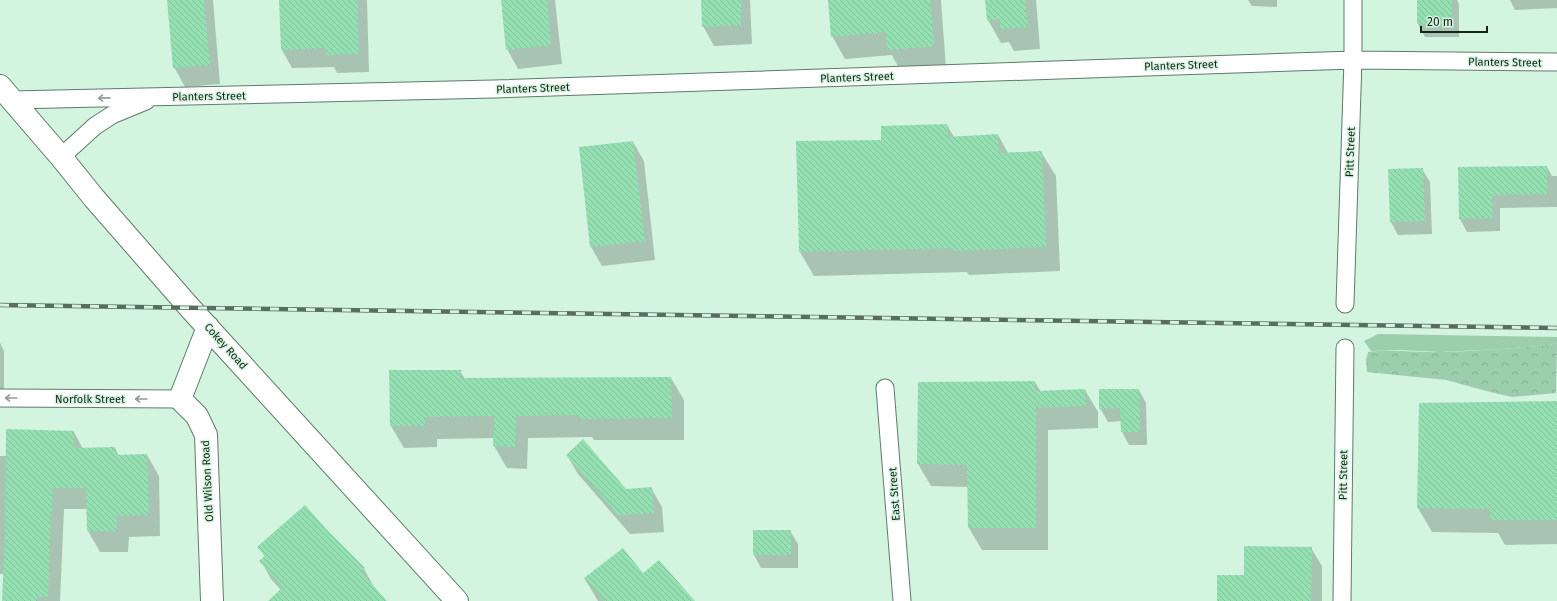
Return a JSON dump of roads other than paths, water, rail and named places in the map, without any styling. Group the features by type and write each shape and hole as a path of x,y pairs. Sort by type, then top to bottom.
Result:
{"street":[{"name":"Pitt Street","path":"1345,304 1353,60 1353,0"},
{"name":"Planters Street","path":"6,93 157,97 494,89 1353,60 1557,62"},
{"name":"Cokey Road","path":"6,93 94,198 208,327 457,601"},
{"name":"Planters Street","path":"61,157 95,126 112,115 157,97"},
{"path":"180,399 208,327"},
{"name":"Pitt Street","path":"1342,601 1344,348"},
{"name":"East Street","path":"886,388 902,601"},
{"name":"Norfolk Street","path":"0,398 180,399"},
{"name":"Old Wilson Road","path":"180,399 197,416 206,435 212,601"}],"railway":[{"path":"0,305 1557,328"}]}
